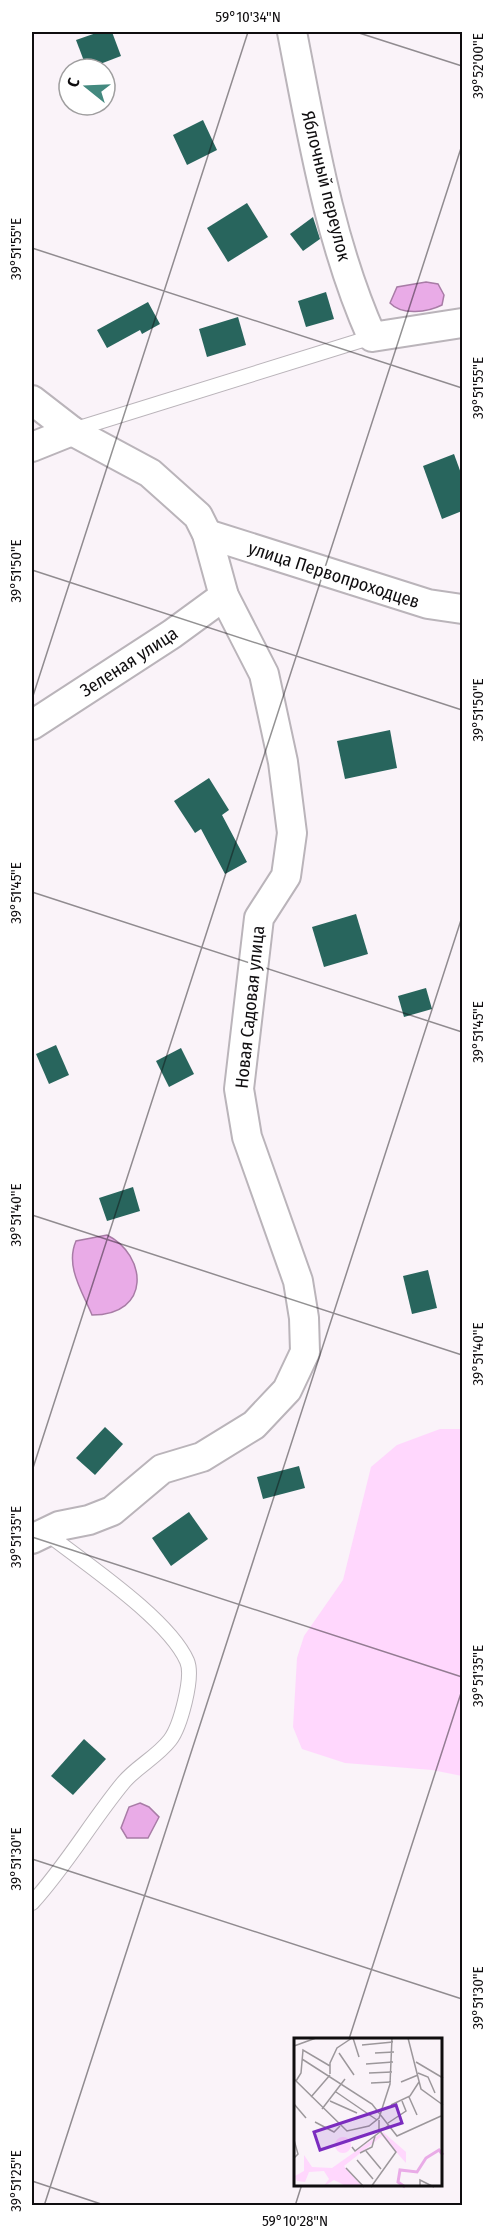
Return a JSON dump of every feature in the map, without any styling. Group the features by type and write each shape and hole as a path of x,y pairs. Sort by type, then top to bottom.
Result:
{"street":[{"name":"Яблочный переулок","path":"292,32 314,147 353,295 372,337"},
{"path":"372,337 458,330"},
{"name":"Новая Садовая улица","path":"32,400 72,431 150,473 198,516 207,534 224,596 264,674 283,762 292,833 286,876 259,918 239,1089 247,1137 298,1281 304,1318 305,1352 287,1390 254,1425 202,1457 162,1469 112,1511 45,1532"},
{"path":"32,447 72,431"},
{"name":"улица Первопроходцев","path":"207,534 428,604 462,609"},
{"name":"Зеленая улица","path":"32,725 172,634 224,596"}],"lane":[{"path":"72,431 372,337"},
{"path":"32,1903 60,1873 125,1781 152,1760 172,1739 182,1713 188,1683 188,1662 166,1633 131,1598 45,1532"}],"shaded area":[{"path":"426,282 438,284 444,295 442,305 415,312 401,310 390,303 397,287"},
{"path":"107,1235 120,1244 130,1256 136,1269 137,1283 134,1295 125,1305 112,1312 92,1315 76,1278 72,1260 73,1250 76,1241"},
{"path":"440,1429 462,1429 462,1776 432,1770 345,1763 302,1749 293,1727 297,1658 304,1636 343,1580 371,1467 397,1445"},
{"path":"140,1803 149,1807 159,1817 148,1838 127,1838 121,1828 129,1807"}],"building":[{"path":"99,32 112,32 121,56 82,57 76,40"},
{"path":"203,120 217,150 187,165 173,135"},
{"path":"247,203 268,237 228,262 207,228"},
{"path":"313,217 320,239 303,251 290,234"},
{"path":"326,292 334,319 306,327 298,301"},
{"path":"148,302 160,324 142,334 140,330 107,348 97,330"},
{"path":"238,317 246,345 207,357 199,329"},
{"path":"454,454 462,476 462,511 442,519 423,466"},
{"path":"390,730 397,768 345,779 337,741"},
{"path":"209,778 229,810 222,815 247,862 225,874 201,829 195,833 174,801"},
{"path":"356,914 368,954 324,967 312,927"},
{"path":"426,988 432,1009 404,1017 398,996"},
{"path":"56,1045 69,1075 49,1084 36,1054"},
{"path":"181,1048 194,1074 169,1087 156,1061"},
{"path":"133,1187 140,1211 107,1221 99,1198"},
{"path":"428,1270 437,1308 412,1314 403,1276"},
{"path":"105,1427 123,1444 95,1475 76,1458"},
{"path":"299,1466 305,1488 263,1499 257,1477"},
{"path":"189,1512 208,1539 171,1566 152,1538"},
{"path":"84,1739 106,1759 73,1795 51,1776"}]}
